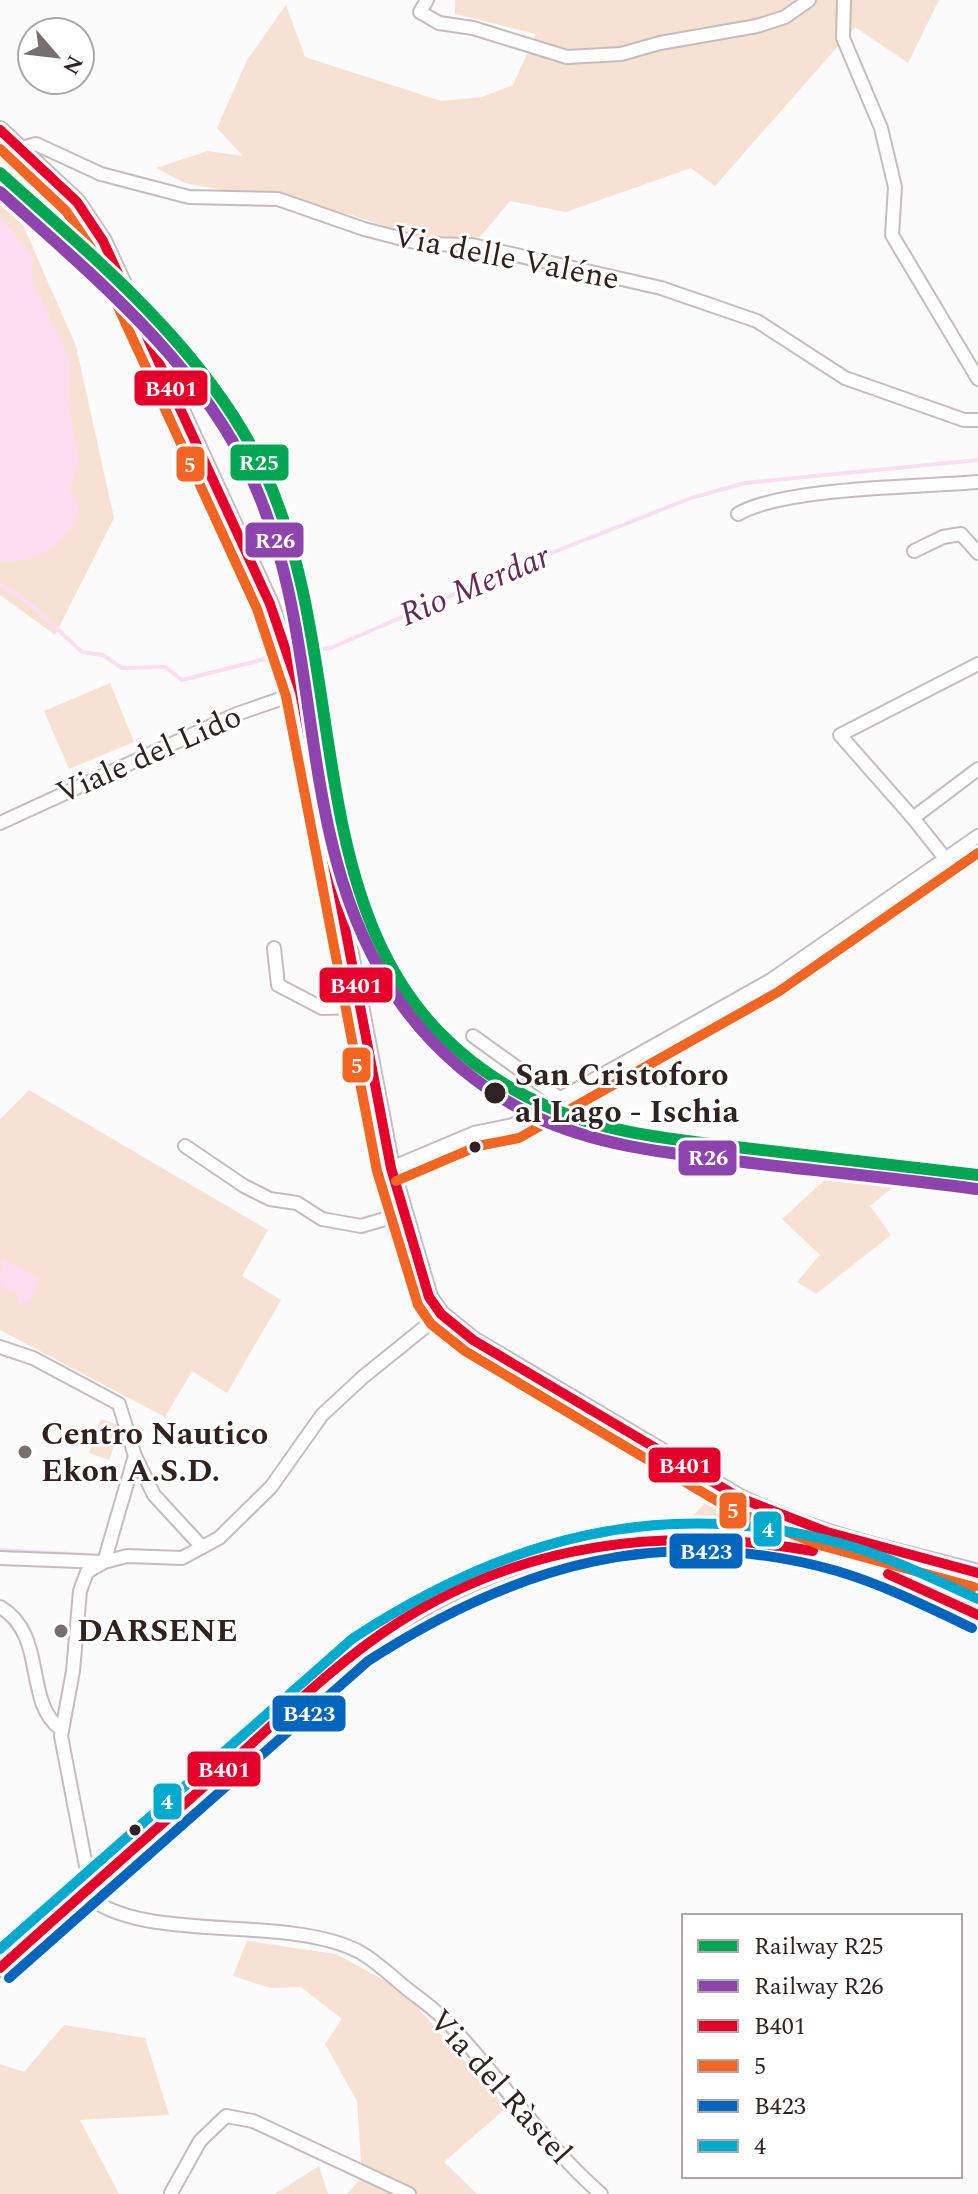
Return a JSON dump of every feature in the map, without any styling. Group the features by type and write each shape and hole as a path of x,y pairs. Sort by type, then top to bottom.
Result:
{"highway":[{"path":"208,1783 330,1675 400,1622 478,1580 559,1552 641,1538 678,1537 792,1546 875,1569 978,1615"}],"main road":[{"path":"0,130 77,202 103,241 270,604 300,692 391,1168 402,1214 429,1297 441,1314 473,1340 771,1514 978,1573"},
{"path":"0,1968 208,1783"}],"street":[{"path":"427,0 420,12 426,19 473,28 567,57 621,54 660,43 757,26 785,17 809,0"},
{"path":"844,0 843,38 881,128 895,187 892,235 978,379"},
{"name":"Via delle Valéne","path":"21,148 36,144 101,174 189,197 278,199 364,229 422,244 472,245 661,288 757,321 845,378 964,420 978,420"},
{"path":"738,514 757,503 978,482"},
{"path":"914,551 943,537 961,534 978,553"},
{"path":"944,857 840,735 978,664"},
{"name":"Viale del Lido","path":"0,823 237,714 300,692"},
{"path":"913,818 978,769"},
{"path":"391,1168 474,1133 513,1125 771,980 978,836"},
{"path":"274,948 278,985 322,1008 359,1007"},
{"path":"473,1036 558,1097"},
{"path":"185,1146 244,1186 270,1199 297,1203 322,1219 361,1226 402,1214"},
{"path":"89,1888 61,1729 73,1671 80,1591 87,1572 104,1562 127,1556 182,1558 234,1526 271,1487 322,1415 363,1377 441,1314"},
{"path":"0,1347 33,1358 119,1404 135,1456 154,1495 202,1547"},
{"path":"104,1562 135,1456"},
{"path":"0,1558 104,1562"},
{"path":"0,1607 24,1627 43,1702 55,1725 61,1729"},
{"name":"Via del Ràstel","path":"89,1888 104,1907 166,1924 250,1928 311,1936 360,1952 451,2025 571,2167 601,2194"},
{"path":"171,2193 200,2141 226,2116 265,2126 409,2194"}],"shaded area":[{"path":"455,0 939,0 908,63 855,27 715,186 691,168 566,212 510,201 480,237 413,236 352,215 185,183 156,168 208,151 243,156 217,128 247,60 286,5 305,57 441,101 482,97 513,85 536,34 455,14"},
{"path":"0,205 23,225 76,346 114,518 55,635 0,595"},
{"path":"0,216 32,254 32,278 70,359 69,406 79,460 70,490 80,509 68,533 50,550 14,562 0,562"},
{"path":"110,683 134,742 69,769 44,711"},
{"path":"29,1090 268,1230 242,1276 281,1300 227,1393 192,1371 165,1417 0,1330 0,1119"},
{"path":"829,1176 897,1184 870,1206 891,1235 816,1294 797,1282 820,1255 782,1219"},
{"path":"2,1258 41,1279 26,1307 16,1302 19,1295 0,1285"},
{"path":"101,1419 121,1426 109,1460 89,1453"},
{"path":"713,1490 758,1517 806,1538 705,1528 604,1534 609,1522 615,1528 660,1527 683,1521 694,1514"},
{"path":"247,1941 336,1954 402,1990 506,2108 444,2162 477,2194 347,2194 362,2177 357,2101 325,2044 342,2019 301,1987 270,1988 233,1976"},
{"path":"64,2025 145,2038 169,2115 80,2120 119,2194 0,2194 0,2064 24,2072"},
{"path":"319,2166 328,2194 275,2194"}],"waterway":[{"name":"Rio Merdar","path":"290,653 331,648 526,563 691,498 745,483 978,460"},
{"name":"Rio Merdar","path":"0,584 29,603 82,652 103,655 122,668 165,667 182,680 281,655"},
{"path":"0,1550 88,1555"}],"rail line":[{"name":"R25","path":"0,173 112,274 181,347 240,427 264,471 294,556 313,644 342,824 365,908 402,985 460,1052 544,1105 567,1115 638,1134 978,1175"},
{"name":"R26","path":"0,192 107,289 173,359 230,437 252,479 276,544 292,610 325,811 341,877 365,941 400,1002 428,1037 461,1068 516,1107 560,1127 609,1142 684,1155 976,1189"}],"transit line":[{"name":"B401","path":"0,130 77,202 103,241 270,604 300,692 391,1168 429,1297 441,1314 473,1340 740,1498 827,1532 978,1573"},
{"name":"5","path":"0,149 66,211 91,248 257,609 286,696 377,1171 418,1305 431,1324 465,1351 734,1511 823,1546 974,1587"},
{"name":"5","path":"396,1181 478,1146 519,1138 778,992 978,853"},
{"name":"4","path":"0,1949 352,1639 409,1604 467,1575 526,1552 587,1535 648,1526 711,1524 776,1530 860,1549 978,1599"},
{"name":"B401","path":"0,1968 331,1672 399,1622 447,1595 496,1574 547,1558 599,1547 652,1541 705,1540 813,1551"},
{"name":"B423","path":"9,1978 368,1661 479,1600 536,1577 593,1562 651,1553 711,1551 773,1557 854,1577 972,1628"},
{"name":"B401","path":"888,1574 978,1615"}],"place":[{"name":"San Cristoforo al Lago - Ischia","path":"495,1093"},
{"name":"Centro Nautico Ekon A.S.D.","path":"25,1452"},
{"name":"DARSENE","path":"61,1631"}]}
